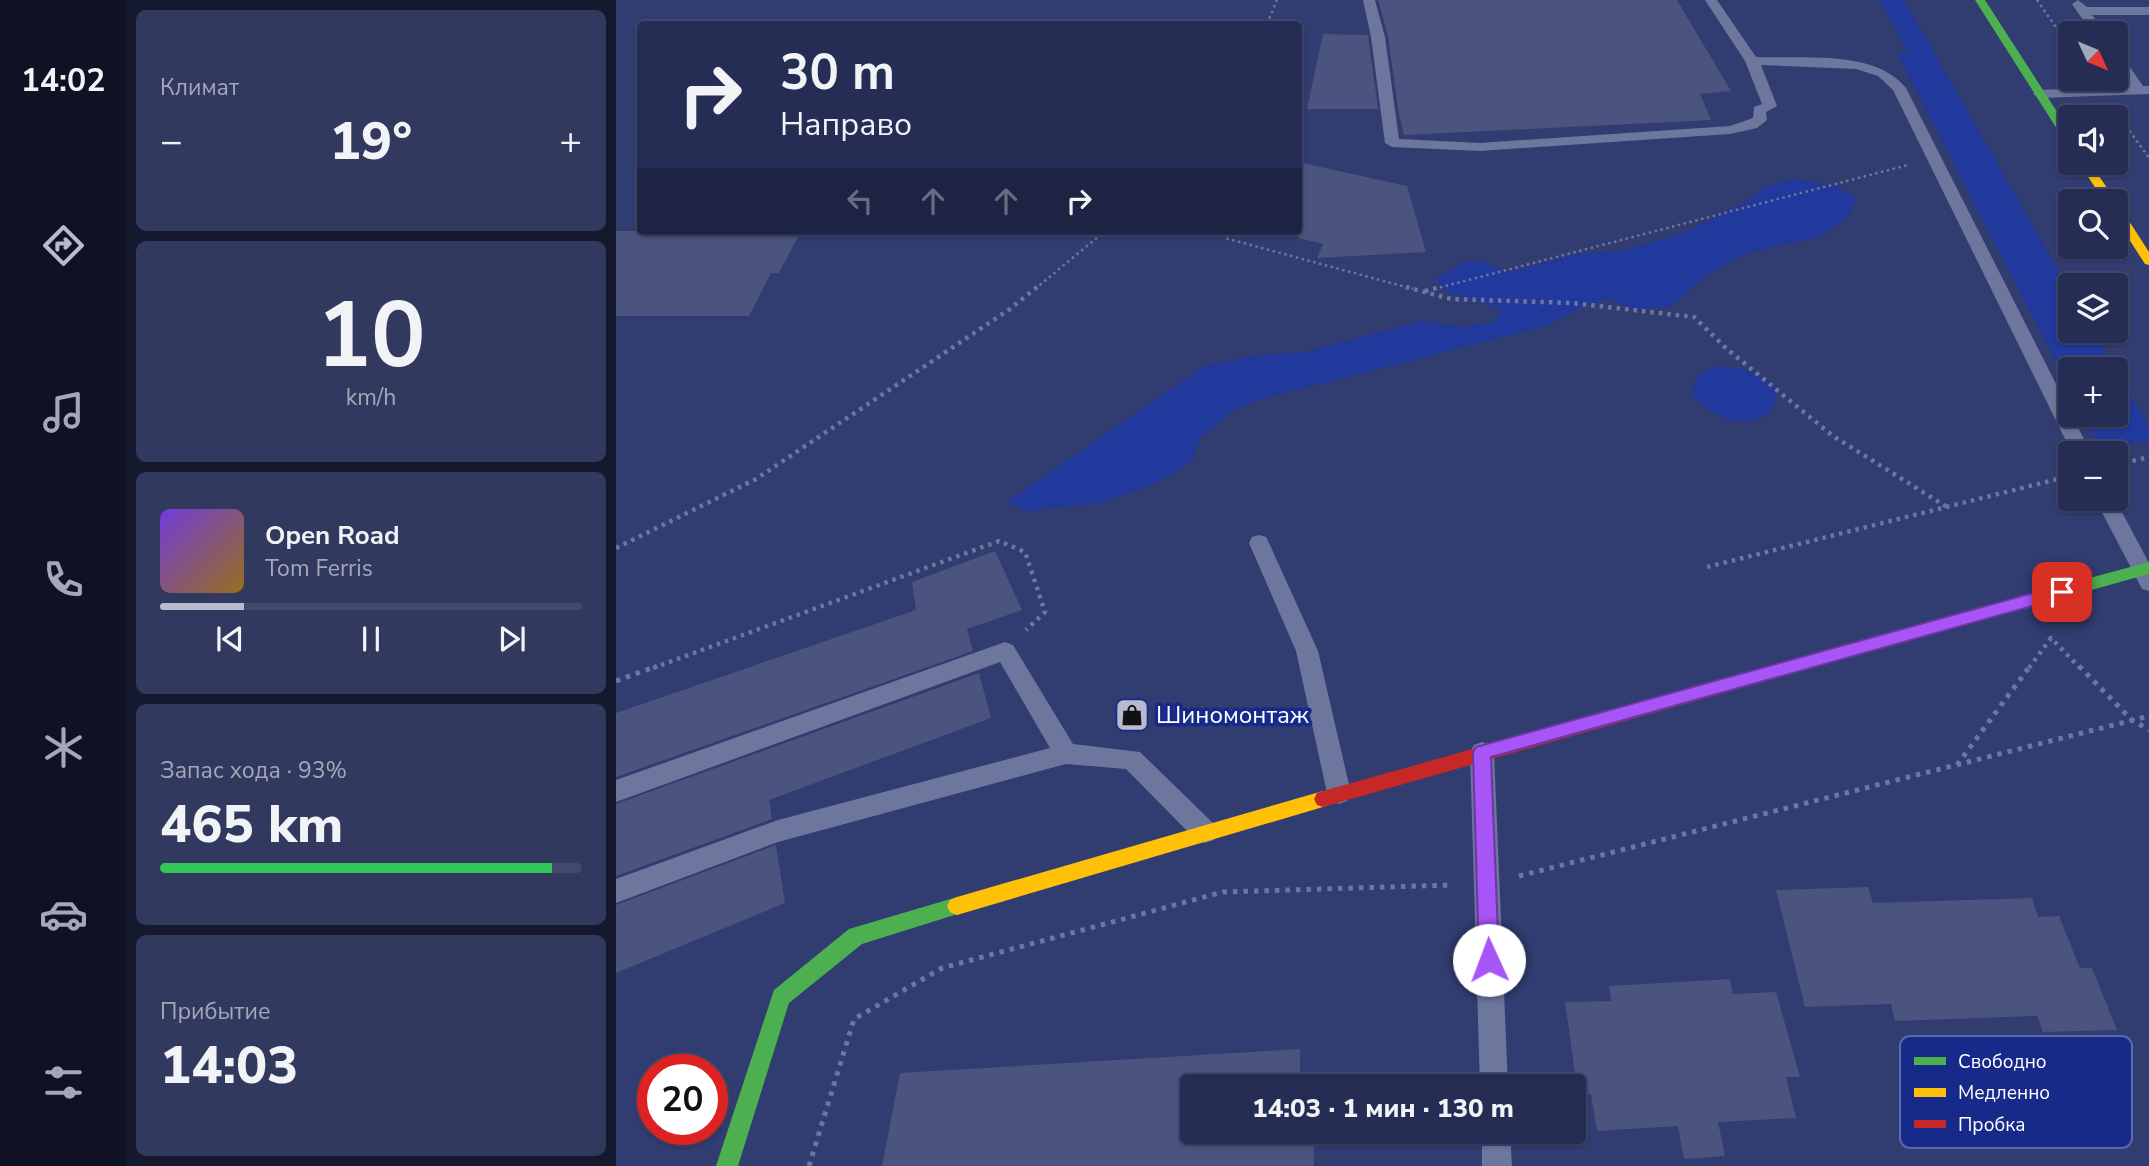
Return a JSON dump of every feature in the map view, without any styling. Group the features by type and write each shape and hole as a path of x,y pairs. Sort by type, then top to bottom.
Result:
{"street":[{"path":"1980,0 2058,122"},
{"path":"2128,229 2149,261"},
{"path":"727,1166 781,997 856,936 1482,752 2146,574"}],"lane":[{"path":"1369,0 1378,37 1392,143 1480,147 1730,130 1752,125 1760,120 1759,110 1770,106 1752,61 1711,0"},
{"path":"2079,5 2149,11"},
{"path":"2079,5 2090,21"},
{"path":"1752,61 1857,65 1883,73 1899,88 2076,441"},
{"path":"2128,71 2144,90"},
{"path":"2040,94 2144,90"},
{"path":"2112,511 2146,574"},
{"path":"1259,543 1307,651 1339,793"},
{"path":"616,791 1005,651 1066,754"},
{"path":"1482,752 1494,1074"},
{"path":"616,891 778,831 1066,754 1132,759 1205,832"},
{"path":"1496,1144 1497,1166"}],"path":[{"path":"1268,21 1277,0"},
{"path":"2037,0 2058,31"},
{"path":"1424,291 1933,158"},
{"path":"616,548 756,479 1010,309 1100,235"},
{"path":"1222,235 1451,299 1572,303 1694,317 1727,349 1833,436 1947,507"},
{"path":"2128,462 2149,457"},
{"path":"1707,567 2058,480"},
{"path":"616,681 999,541 1025,552 1045,612 1005,651"},
{"path":"1957,765 2051,638 2132,720 2149,730"},
{"path":"809,1166 854,1019 942,968 1223,892 1487,884 2149,716"}],"shaded area":[{"path":"1880,0 1904,0 2060,273 2058,343 2100,343 2108,357 2058,357 2058,366 1897,53 1908,52"},
{"path":"1795,179 1835,186 1857,198 1848,217 1820,237 1746,253 1705,276 1671,306 1638,310 1606,299 1578,309 1546,326 1265,398 1232,410 1200,439 1192,461 1156,483 1099,503 1027,511 1007,502 1203,367 1258,355 1301,353 1422,321 1462,327 1494,322 1502,309 1447,292 1436,279 1461,263 1482,261 1509,272 1575,254 1623,251 1686,232 1746,202 1766,186"},
{"path":"1718,366 1748,371 1768,382 1774,389 1776,398 1772,408 1754,421 1742,422 1719,415 1700,402 1693,394 1697,379 1707,370"},
{"path":"2128,391 2149,427 2149,437 2145,442 2097,441 2090,427 2128,427"}],"building":[{"path":"1378,0 1677,0 1731,91 1700,94 1711,120 1404,135 1388,36"},
{"path":"1323,34 1368,35 1378,109 1307,109"},
{"path":"1302,163 1407,186 1426,252 1317,258 1323,244 1298,238 1298,235 1302,235"},
{"path":"616,231 637,231 637,235 799,235 779,273 771,273 749,316 616,316"},
{"path":"995,551 1022,610 967,629 973,651 616,777 616,713 916,610 912,582"},
{"path":"979,673 991,718 769,800 772,819 616,876 616,804"},
{"path":"776,845 785,903 616,973 616,905"},
{"path":"1868,887 1873,903 2032,898 2038,917 2059,916 2080,968 2092,968 2117,1030 2043,1032 2037,1016 1895,1021 1891,1004 1805,1007 1776,890"},
{"path":"1730,979 1733,994 1776,992 1800,1077 1786,1077 1796,1118 1718,1122 1725,1156 1684,1159 1678,1126 1597,1131 1591,1094 1586,1094 1586,1074 1575,1074 1565,1002 1611,1001 1609,986"},
{"path":"1300,1049 1300,1074 1180,1074 1180,1144 1313,1144 1314,1166 882,1166 900,1073"}],"traffic: fast":[{"path":"1980,0 2058,121"},
{"path":"1875,643 2149,568"},
{"path":"727,1166 781,997 856,936 957,906"}],"traffic: slow":[{"path":"2093,175 2102,189"},
{"path":"2128,229 2149,261"},
{"path":"957,906 1323,799"}],"traffic: jam":[{"path":"1323,799 1875,643"}],"place":[{"name":"Шиномонтаж","path":"1132,715"}],"route":[{"path":"1489,960 1482,752 2062,592"}]}
